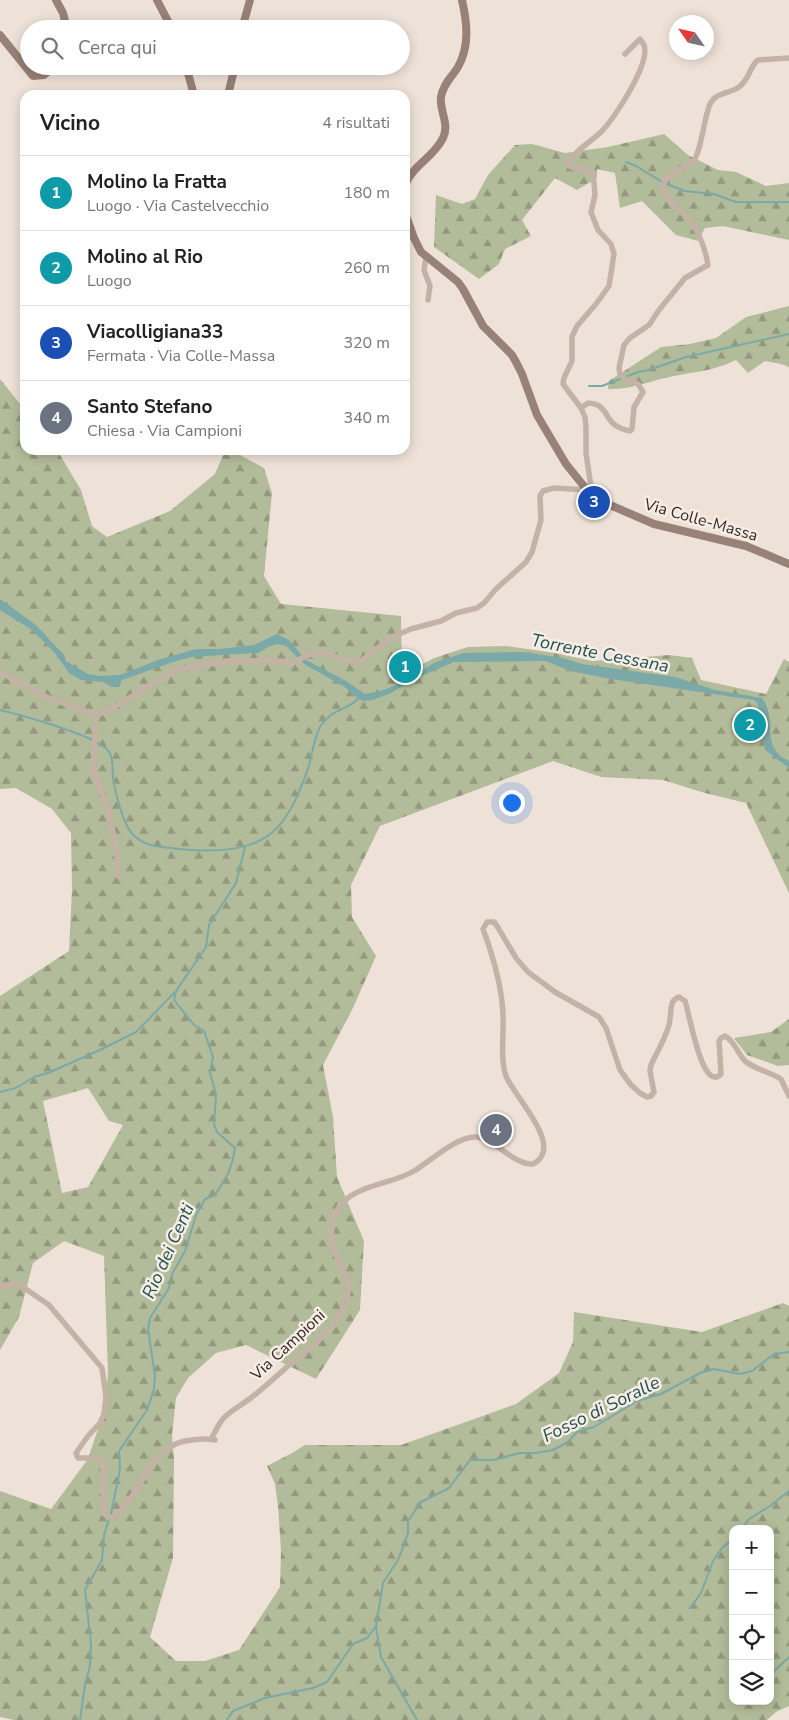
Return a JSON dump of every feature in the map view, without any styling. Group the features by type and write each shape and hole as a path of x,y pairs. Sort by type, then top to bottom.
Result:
{"street":[{"path":"56,0 64,20"},
{"path":"157,0 167,20"},
{"path":"244,20 250,0"},
{"path":"410,176 436,148 445,134 445,118 440,102 441,95 443,88 458,67 466,46 466,19 462,0"},
{"path":"0,35 20,60"},
{"path":"0,672 46,697 96,715 108,710 172,672 186,668 228,661 256,661 264,659 292,663 308,655 325,653 345,660 362,661 395,636 411,629 441,621 456,613 479,607 496,589 520,569 529,558 534,545 541,520 540,496 543,491 554,488 589,492 586,427 582,408 563,384 572,361 572,338 577,326 609,286 614,254 611,244 598,230 591,212 595,194 593,172 571,167 568,164 611,120 637,78 645,46 640,39 625,54"},
{"path":"582,408 588,403 596,404 605,411 614,424 630,431 632,428 634,408 643,392 638,384 625,379 620,374 618,368 624,345 630,338 649,325 685,278 708,265 700,235 688,218 665,194 663,187 665,180 674,172 687,166 698,155 705,118 711,102 717,95 731,92 739,87 748,79 752,67 758,60 789,58"},
{"path":"188,75 193,90"},
{"path":"229,90 233,75"},
{"name":"Via Colle-Massa","path":"410,227 417,246 426,257 458,282 464,289 483,326 512,355 520,368 537,415 566,464 589,492 603,502 654,524 746,546 789,564"},
{"path":"426,257 424,270 430,286 428,300"},
{"path":"96,715 93,770 102,794 117,851 118,876"},
{"name":"Via Campioni","path":"0,1286 17,1284 42,1298 101,1366 106,1387 104,1414 100,1424 88,1436 76,1453 78,1458 96,1458 103,1462 103,1509 104,1514 112,1518 123,1508 154,1461 164,1451 181,1441 205,1438 215,1440 212,1437 224,1418 308,1349 333,1324 348,1294 347,1282 334,1249 331,1228 337,1209 343,1202 367,1189 412,1172 446,1149 471,1137 477,1136 524,1163 533,1164 542,1158 544,1142 533,1119 509,1082 504,1069 502,1002 484,929 485,923 489,921 497,926 516,958 535,978 555,992 599,1017 606,1028 620,1070 631,1085 644,1095 651,1096 654,1092 650,1071 669,1026 672,1001 679,997 685,1001 703,1065 710,1076 714,1078 721,1074 722,1069 718,1050 719,1041 725,1036 731,1039 740,1056 746,1062 782,1079 789,1096"}],"green space":[{"path":"664,134 688,155 718,170 736,172 766,186 789,183 789,240 723,226 705,228 698,241 676,235 642,201 620,208 615,173 597,169 597,178 577,190 555,178 522,220 531,236 505,249 499,264 479,279 434,247 436,195 462,204 475,199 488,175 515,145 532,144 565,153 608,147"},
{"path":"789,306 789,367 765,361 748,373 736,360 710,369 630,387 608,389 609,381 661,347 690,344 716,338 746,317"},
{"path":"0,379 20,404 20,455 60,455 81,490 92,526 107,537 170,511 215,474 223,455 240,455 264,468 272,493 264,576 281,604 401,616 402,675 434,658 468,647 506,646 555,653 592,661 669,655 692,658 701,680 766,694 784,659 789,662 789,893 746,803 663,780 601,777 553,761 380,826 351,885 352,917 376,956 353,1008 323,1065 333,1117 337,1177 364,1241 360,1310 316,1379 246,1345 216,1353 188,1378 176,1398 172,1435 174,1459 173,1558 150,1637 176,1661 205,1661 239,1650 280,1587 281,1551 278,1506 275,1484 267,1466 305,1445 401,1445 516,1404 559,1373 573,1342 574,1312 702,1332 783,1303 789,1306 789,1706 776,1712 767,1720 14,1720 0,1717 0,1491 51,1509 88,1459 103,1414 108,1374 104,1256 64,1241 33,1263 19,1317 0,1350 0,996 69,951 72,890 71,833 52,809 16,788 0,789","holes":["88,1088 109,1121 123,1125 88,1187 62,1193 43,1101"]},
{"path":"789,1019 789,1065 778,1066 747,1055 734,1038 771,1032"}],"water":[{"path":"0,599 36,625 61,652 66,661 88,674 100,676 120,675 158,660 196,649 219,649 254,645 277,634 289,640 306,660 346,681 365,694 381,691 396,685 436,662 463,653 523,652 563,658 582,664 675,677 715,690 762,698 769,714 771,741 780,755 789,761 789,768 765,750 758,704 754,700 611,679 570,671 546,661 454,662 419,677 389,694 363,701 345,687 304,664 286,646 277,644 258,653 192,657 122,680 119,687 112,687 103,682 81,680 69,673 54,652 32,630 0,610"}],"waterway":[{"path":"626,162 664,183 685,191 714,194 736,202 789,202"},
{"path":"589,386 602,386 686,357 789,334"},
{"path":"97,743 103,746 111,755 114,783 124,820 130,831 140,840 166,848 204,851 243,847 266,837 282,822 302,785 321,725 331,715 360,697"},
{"path":"0,710 47,723 93,740"},
{"name":"Rio dei Centi","path":"111,1514 120,1469 119,1451 147,1410 154,1389 155,1376 148,1329 150,1318 169,1288 172,1274 185,1251 196,1215 205,1199 215,1195 228,1174 233,1159 235,1148 217,1132 214,1124 216,1094 210,1073 213,1057 204,1031 194,1025 174,1000 176,991 206,947 209,925 236,883 245,847"},
{"path":"0,1092 16,1088 34,1077 48,1073 136,1032 175,992"},
{"name":"Fosso di Soralle","path":"227,1720 233,1711 265,1698 313,1688 327,1682 353,1644 367,1638 376,1626 383,1583 398,1560 408,1533 408,1521 421,1502 449,1488 470,1460 493,1460 520,1453 553,1450 568,1442 577,1432 594,1427 637,1401 661,1394 700,1373 714,1369 740,1374 752,1371 774,1354 789,1352"},
{"path":"745,1525 749,1519 789,1491"},
{"name":"Rio dei Centi","path":"80,1720 90,1665 91,1644 85,1590 102,1560 104,1535 109,1519"},
{"path":"690,1608 701,1593 713,1561 722,1548 729,1542"},
{"path":"376,1627 381,1657 417,1720"},
{"path":"774,1671 789,1657"}],"place":[{"name":"Viacolligiana33","path":"594,502"},
{"name":"Molino la Fratta","path":"405,667"},
{"name":"Molino al Rio","path":"750,725"},
{"name":"Santo Stefano","path":"496,1130"}],"water label":[{"name":"Torrente Cessana","path":"600,653"}]}
